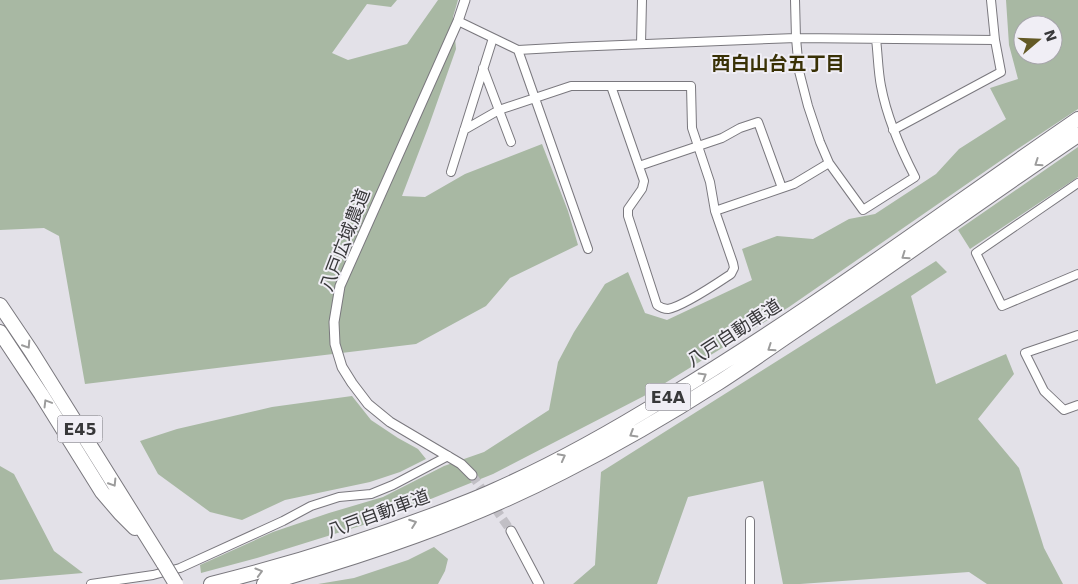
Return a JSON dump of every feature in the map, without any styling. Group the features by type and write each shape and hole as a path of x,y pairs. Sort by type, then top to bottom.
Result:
{"highway":[{"name":"八戸自動車道","path":"212,584 321,554 414,522 495,490 562,458 632,419 720,366 1078,119"},
{"name":"八戸自動車道","path":"264,584 316,570 412,538 486,509 562,473 628,437 718,383 1078,135"},
{"name":"E45","path":"0,305 31,351 176,584"},
{"name":"E45","path":"0,332 42,394 102,492 161,560"}],"street":[{"name":"八戸広域農道","path":"465,0 458,21 340,286 334,322 335,344 342,367 368,404 390,422 461,464 472,475"},
{"path":"641,44 642,0"},
{"path":"795,0 796,38 803,92 829,163 863,210 915,177 901,149 881,86 876,39"},
{"path":"894,130 1001,72 995,40 991,0"},
{"path":"458,21 518,50 796,38 995,40"},
{"path":"451,172 492,38"},
{"path":"518,50 588,249"},
{"path":"483,68 511,142"},
{"path":"464,130 499,110 571,86 611,86 691,86 692,128 710,182 715,211 734,263 730,274 687,301 666,309 657,305 628,216 628,209 642,189 644,181 611,86"},
{"path":"639,166 722,138 740,128 758,122 782,188"},
{"path":"715,211 794,184 829,163"},
{"path":"1078,183 976,253 1002,306 1078,274"},
{"path":"1078,335 1025,353 1044,391 1064,410 1078,405"},
{"path":"91,584 154,575 180,568 283,521 311,506 339,497 370,494 393,485 448,456"},
{"path":"750,521 750,584"},
{"path":"511,531 539,584"}],"green space":[{"path":"0,0 397,0 391,7 367,4 332,53 348,60 407,44 438,0 458,0 453,17 456,49 402,196 425,197 465,174 542,144 568,211 578,245 510,278 486,306 416,344 85,384 59,236 44,228 0,230"},
{"path":"1006,0 1078,0 1078,109 789,307 644,396 493,474 376,521 257,558 201,573 200,565 273,532 383,497 444,466 484,452 549,410 558,362 574,332 605,284 628,272 645,313 667,320 752,280 742,249 777,236 813,239 849,219 875,214 936,174 959,149 1006,119 990,88 1018,79 1014,65 1063,65 1063,15 1013,15 1013,60 1009,45"},
{"path":"1078,147 1078,177 970,249 958,230"},
{"path":"936,261 947,272 911,296 936,384 1006,354 1014,374 978,419 1019,468 1044,548 1063,584 987,584 969,572 783,584 763,481 688,497 657,584 573,584 595,565 601,472"},
{"path":"352,396 371,420 418,449 426,459 400,472 370,482 285,500 242,520 210,512 158,474 140,441 177,429 272,407"},
{"path":"0,466 14,474 54,551 83,573 0,580"},
{"path":"434,547 448,559 445,571 438,584 318,584 354,578 408,560"}],"tunnel":[{"path":"472,475 511,531"}],"district":[{"name":"西白山台五丁目","path":"778,63"}]}
